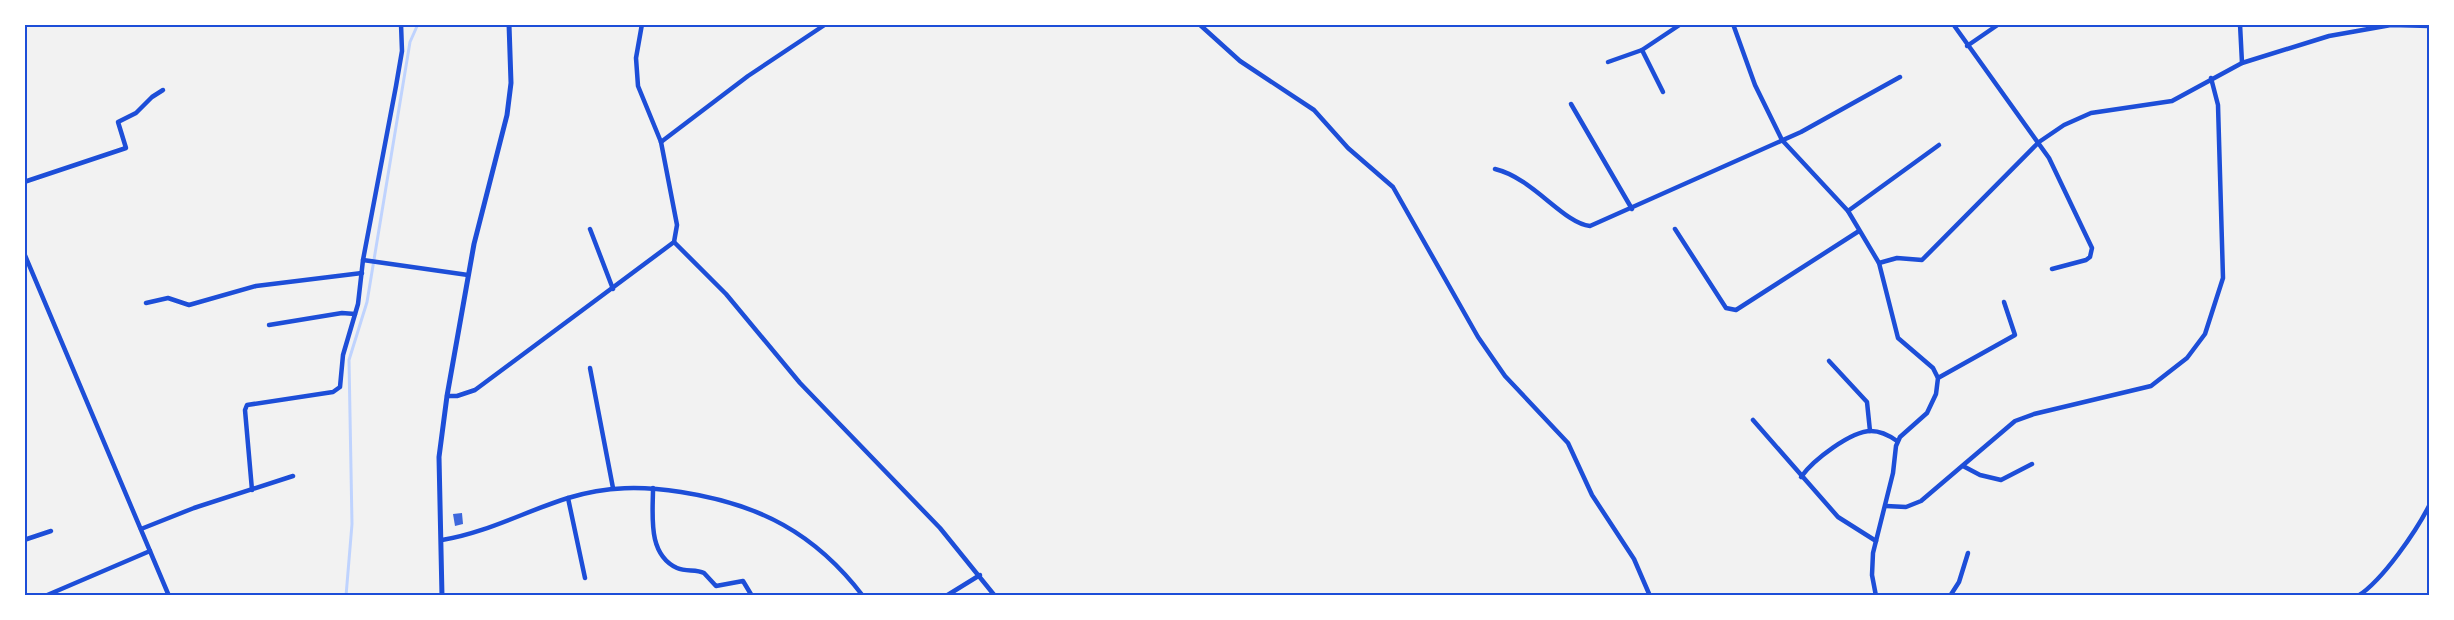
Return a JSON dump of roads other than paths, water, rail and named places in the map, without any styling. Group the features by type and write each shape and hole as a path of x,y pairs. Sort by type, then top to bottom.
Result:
{"street":[{"path":"252,490 245,407 249,403 333,392 338,389 342,355 355,314 402,51 401,24"},
{"path":"442,596 439,457 468,275 507,116 511,83 509,24"},
{"path":"447,396 457,396 475,390 674,242 677,225 661,142 638,86 636,58 642,24"},
{"path":"661,142 748,76 826,24"},
{"path":"1199,24 1247,66 1314,110 1348,148 1393,187 1478,337 1505,376 1568,443 1592,495 1634,559 1650,596"},
{"path":"1608,62 1642,50 1681,24"},
{"path":"1733,24 1755,85 1782,140 1848,211 1879,263 1898,338 1933,368 1938,378 1936,394 1927,413 1898,441 1886,506 1876,541 1872,575 1876,596"},
{"path":"1953,24 2049,158 2092,248 2092,253 2086,260 2052,269"},
{"path":"1967,46 2000,24"},
{"path":"2240,24 2242,63"},
{"path":"1879,263 1897,258 1922,260 2039,142 2064,125 2091,113 2172,101 2242,63 2329,36 2391,26 2430,26"},
{"path":"1642,50 1663,92"},
{"path":"1495,169 1512,173 1581,225 1590,226 1782,140 1848,107 1900,77"},
{"path":"1886,506 1896,508 1913,505 2005,429 2024,417 2151,386 2187,358 2205,334 2220,290 2223,266 2218,105 2211,78"},
{"path":"24,182 126,148 118,122 136,113 149,99 163,90"},
{"path":"1571,104 1632,209"},
{"path":"1848,211 1939,145"},
{"path":"590,229 613,289"},
{"path":"1675,229 1726,308 1736,310 1859,231"},
{"path":"674,242 726,294 800,383 940,528 995,596"},
{"path":"24,253 169,596"},
{"path":"363,260 468,275"},
{"path":"146,303 168,298 189,305 256,286 362,273"},
{"path":"1938,378 2015,334 2004,302"},
{"path":"269,325 342,313 355,314"},
{"path":"1829,361 1867,402 1870,431"},
{"path":"590,368 613,488"},
{"path":"1753,420 1838,517 1876,541"},
{"path":"1801,477 1838,444 1870,431 1898,441"},
{"path":"1963,466 1980,475 2001,480 2032,464"},
{"path":"141,529 194,508 293,476"},
{"path":"442,540 466,535 568,498 613,488 653,488 737,504 774,519 825,553 863,596"},
{"path":"653,488 654,536 658,551 667,562 685,571 704,573 716,586 742,581 752,596"},
{"path":"568,498 585,578"},
{"path":"2358,596 2380,577 2421,524 2430,504"},
{"path":"24,540 51,531"},
{"path":"45,596 150,551"},
{"path":"1950,596 1959,582 1968,553"},
{"path":"946,596 980,575"}],"waterway":[{"path":"346,596 352,524 349,360 367,302 410,42 418,24"}]}
